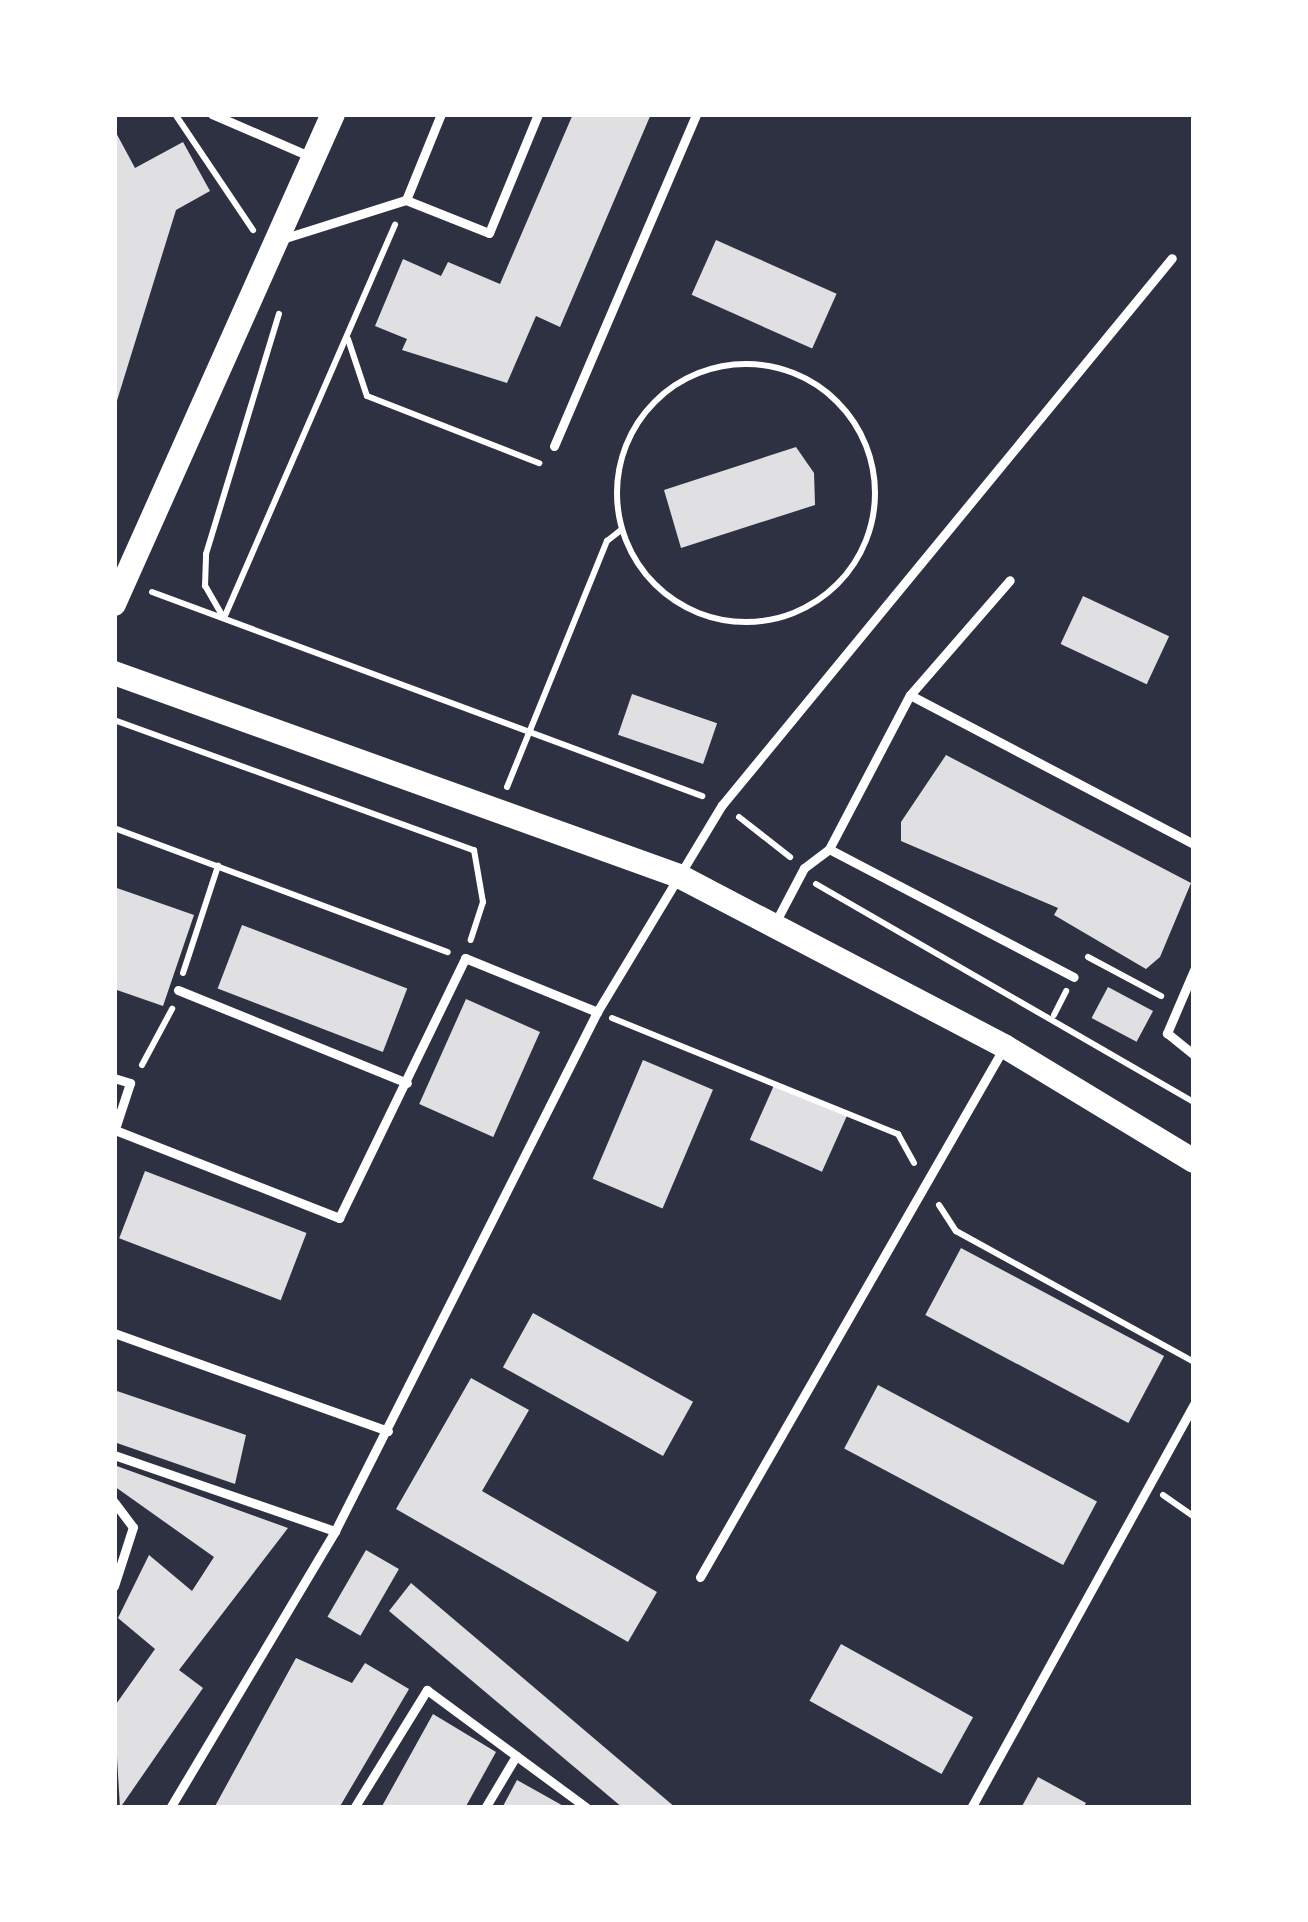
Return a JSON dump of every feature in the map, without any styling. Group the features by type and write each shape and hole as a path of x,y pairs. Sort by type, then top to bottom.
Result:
{"main road":[{"path":"119,592 333,114"},
{"path":"114,674 679,876 1004,1046 1194,1161"}],"lane":[{"path":"212,114 314,159"},
{"path":"406,200 441,114"},
{"path":"275,242 406,200 489,233 538,114"},
{"path":"554,446 696,114"},
{"path":"170,1808 335,1531 597,1012 722,805 1172,258"},
{"path":"775,923 804,868 829,849 910,695 1010,580"},
{"path":"910,695 1194,844"},
{"path":"829,849 1074,976"},
{"path":"114,1078 130,1084 114,1131 339,1218 465,958 597,1012"},
{"path":"1194,970 1167,1033 1194,1055"},
{"path":"178,990 407,1083"},
{"path":"700,1577 928,1187 1004,1046"},
{"path":"114,1333 388,1432"},
{"path":"971,1808 1194,1404"},
{"path":"114,1455 335,1531"},
{"path":"114,1502 134,1527 114,1586"},
{"path":"354,1808 427,1690 587,1808"},
{"path":"485,1808 516,1756"}],"path":[{"path":"224,618 406,200"},
{"path":"224,618 206,586 206,554 282,304"},
{"path":"347,336 367,396 544,465 554,446"},
{"path":"499,808 528,729 621,530 616,480 632,432 664,393 708,370 756,364 804,377 843,407 868,449 875,498 863,549 831,591 785,616 734,622 683,607 644,575 621,530"},
{"path":"119,592 224,618 722,805 804,868 824,895 1054,1015 1194,1102"},
{"path":"114,720 474,850 483,902 465,958 114,828"},
{"path":"1054,1015 1085,956 1177,1004"},
{"path":"597,1012 898,1134 956,1231 1194,1362"},
{"path":"1150,1485 1194,1517"}],"building":[{"path":"573,114 651,114 560,327 536,316 507,383 402,350 407,339 375,326 403,259 441,276 448,262 500,284"},
{"path":"114,129 135,168 183,142 210,191 176,210 115,407"},
{"path":"716,240 837,294 812,349 692,295"},
{"path":"796,447 814,473 815,505 681,548 664,490"},
{"path":"1083,596 1169,636 1147,684 1061,644"},
{"path":"632,694 717,723 703,764 618,735"},
{"path":"946,755 1191,883 1160,957 1146,969 1054,915 1058,908 901,841 901,822"},
{"path":"114,887 194,915 163,1006 114,989"},
{"path":"242,925 407,988 383,1052 218,988"},
{"path":"1108,987 1153,1011 1137,1042 1092,1018"},
{"path":"466,999 540,1032 493,1137 419,1104"},
{"path":"643,1060 713,1090 663,1208 593,1179"},
{"path":"775,1083 847,1115 822,1172 750,1140"},
{"path":"145,1171 307,1233 281,1300 119,1238"},
{"path":"961,1248 1164,1356 1128,1423 925,1315"},
{"path":"533,1313 693,1402 663,1456 503,1367"},
{"path":"471,1378 529,1410 482,1491 657,1592 628,1642 396,1509"},
{"path":"878,1385 1097,1501 1063,1565 844,1449"},
{"path":"114,1390 246,1435 235,1484 114,1442"},
{"path":"114,1465 288,1528 179,1670 203,1688 120,1808 114,1707 155,1649 118,1618 149,1555 192,1591 214,1557 114,1486"},
{"path":"366,1550 399,1569 360,1636 328,1617"},
{"path":"411,1583 676,1808 623,1808 389,1611"},
{"path":"841,1644 973,1717 942,1774 809,1701"},
{"path":"296,1658 352,1683 365,1663 409,1689 339,1808 214,1808"},
{"path":"433,1714 496,1752 465,1808 381,1808"},
{"path":"1038,1777 1086,1803 1083,1808 1021,1808"},
{"path":"517,1780 567,1808 502,1808"}]}
